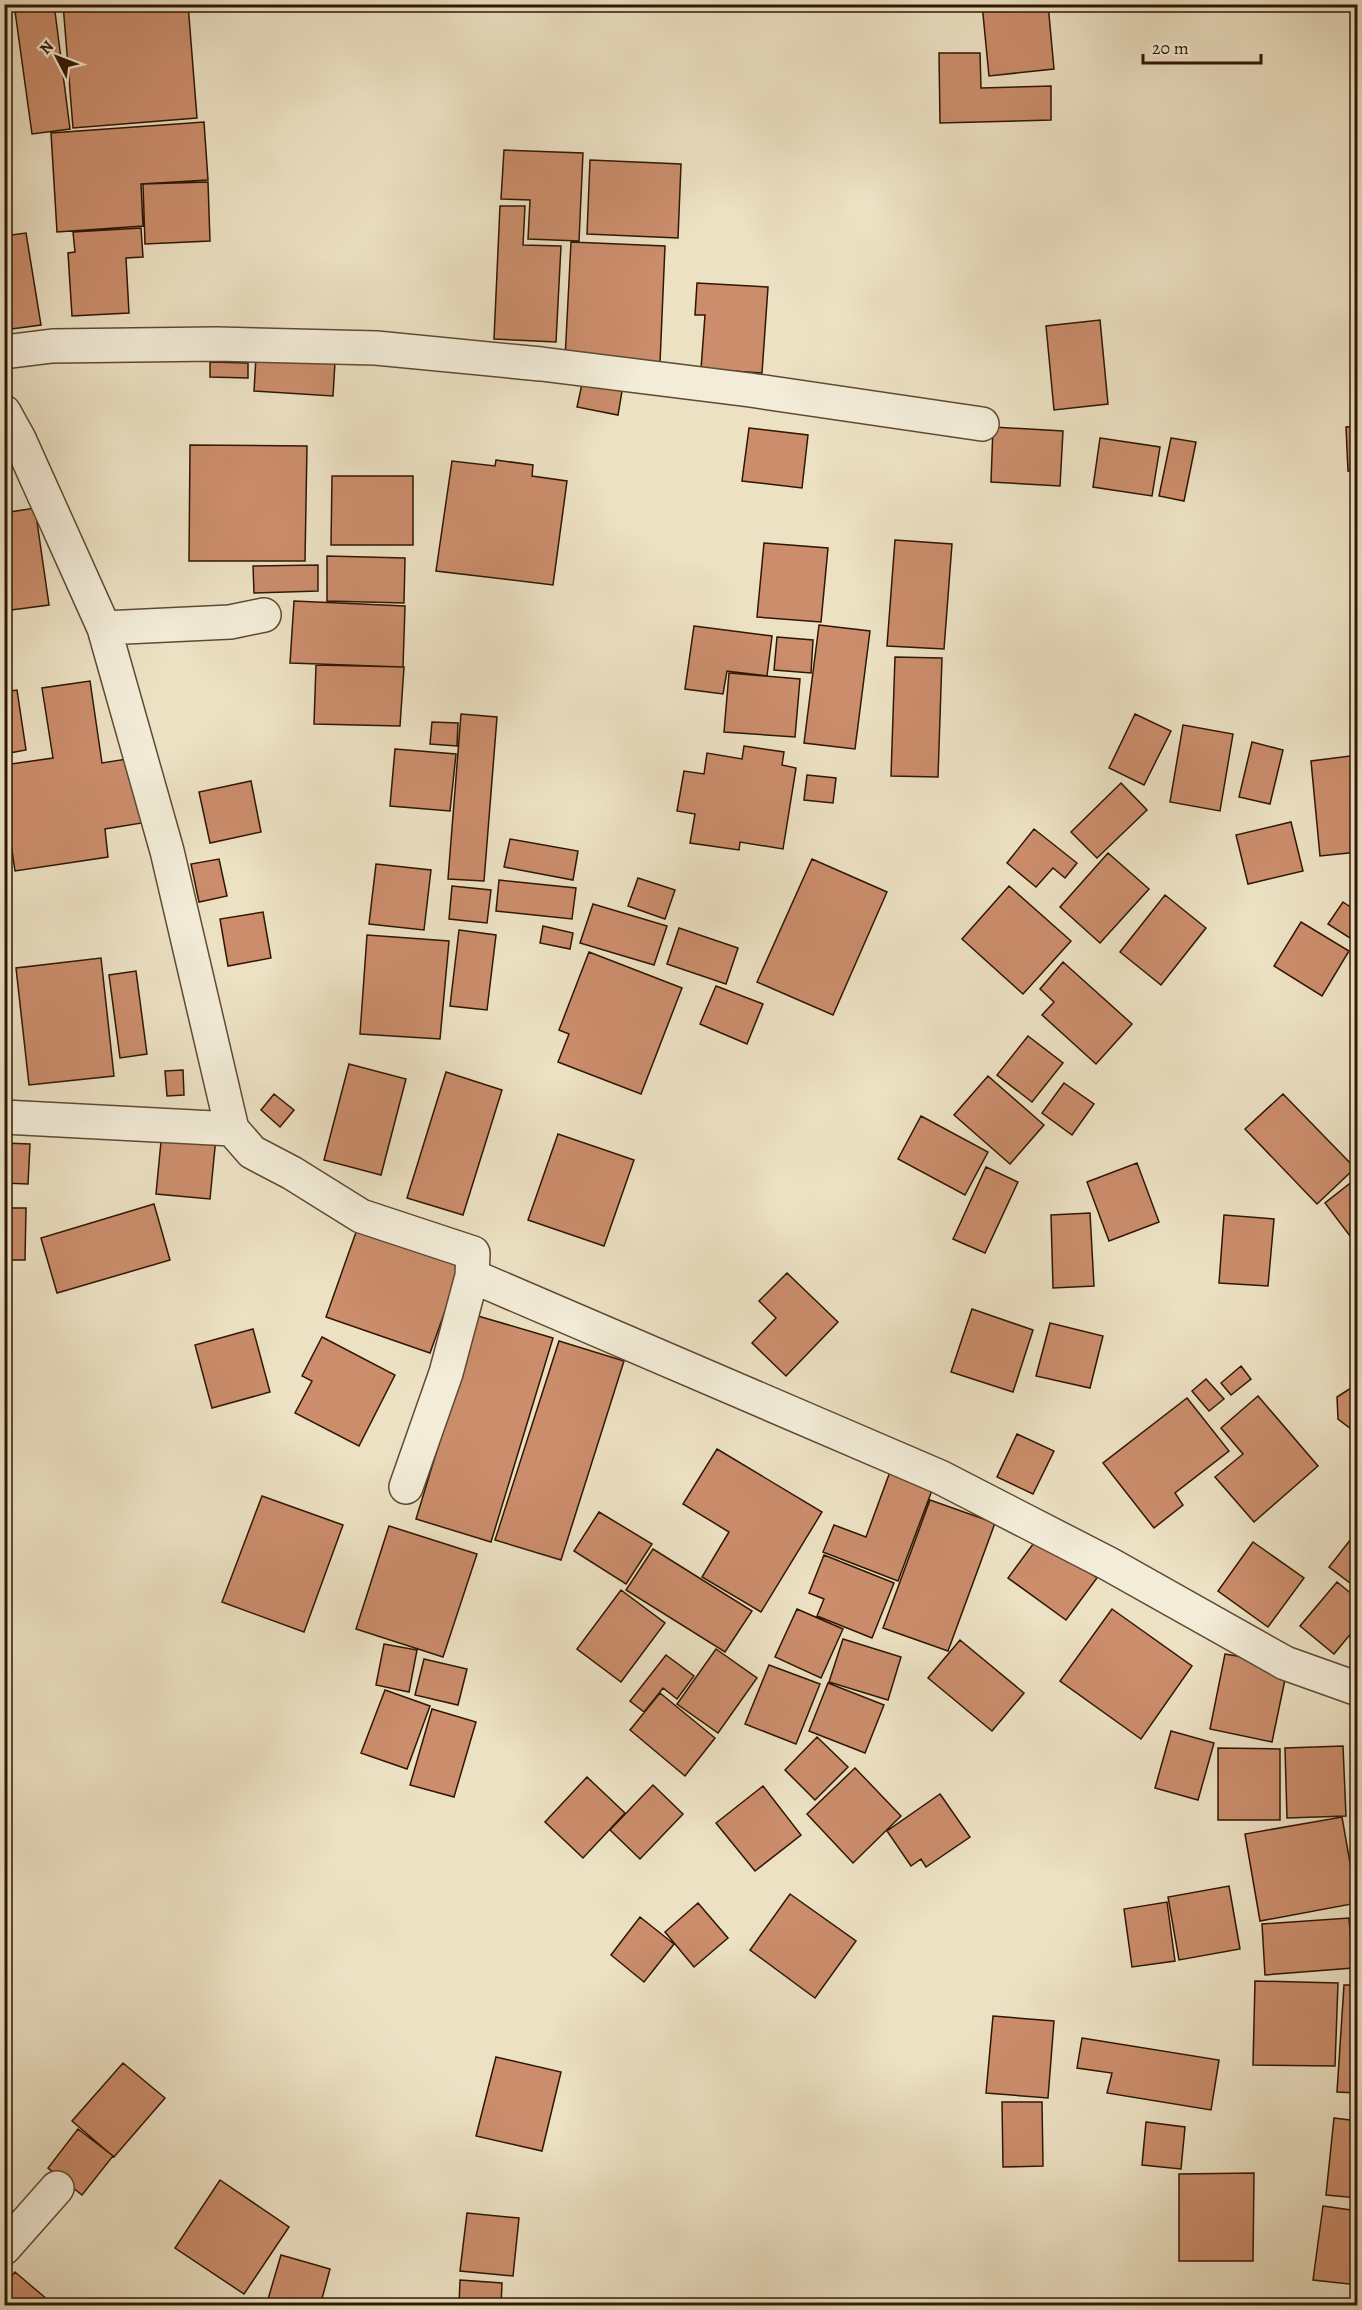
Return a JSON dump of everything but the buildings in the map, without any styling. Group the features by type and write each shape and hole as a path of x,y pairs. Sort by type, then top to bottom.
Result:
{"street":[{"path":"4,352 52,346 216,345 376,348 576,368 750,390 982,424"},
{"path":"4,412 19,439 104,628 167,851 232,1129 252,1152 292,1173 361,1216 473,1253 472,1276 446,1373 406,1487"},
{"path":"104,628 230,622 264,615"},
{"path":"4,1117 232,1129"},
{"path":"472,1276 940,1477 1109,1564 1285,1663 1358,1689"},
{"path":"4,2247 57,2188"}]}
